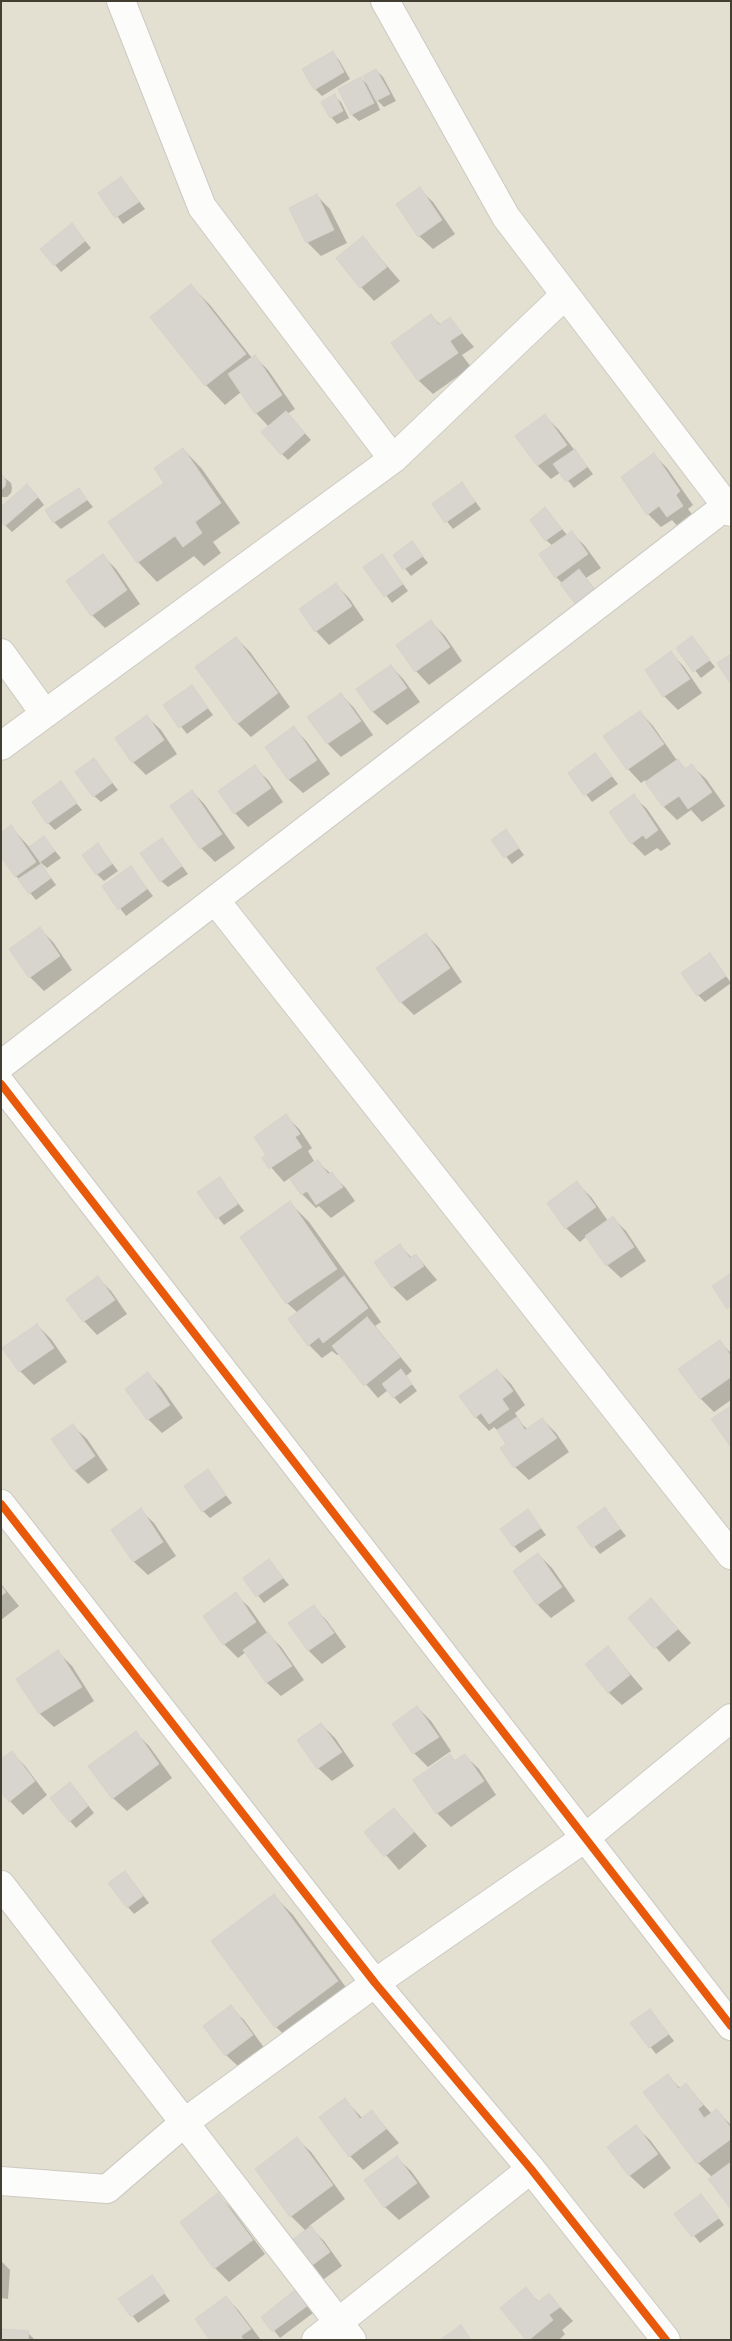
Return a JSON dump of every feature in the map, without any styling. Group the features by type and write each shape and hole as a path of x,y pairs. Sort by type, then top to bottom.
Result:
{"street":[{"path":"121,1 202,207 393,460"},
{"path":"1,1066 215,900 728,509 506,217 385,1"},
{"path":"1,746 393,460 565,295"},
{"path":"1,653 45,714"},
{"path":"215,900 731,1555"},
{"path":"1,1084 731,2026"},
{"path":"1,1504 375,1983 530,2169 666,2340"},
{"path":"1,2181 107,2189 185,2122 375,1983 586,1838 731,1718"},
{"path":"1,1885 345,2331"},
{"path":"316,2340 345,2331 530,2169"}],"shaded area":[{"path":"1,1 731,1 731,2340 1,2340"}],"building":[{"path":"333,51 344,72 314,90 302,69"},
{"path":"376,69 390,94 376,101 363,76"},
{"path":"361,77 374,103 351,115 338,89"},
{"path":"335,94 343,111 330,118 321,102"},
{"path":"121,177 139,202 115,218 98,193"},
{"path":"420,187 442,220 418,237 396,204"},
{"path":"317,194 334,230 306,243 289,208"},
{"path":"72,223 85,241 54,266 40,249"},
{"path":"363,236 387,267 360,288 336,258"},
{"path":"191,284 246,354 205,386 150,317"},
{"path":"431,314 439,325 450,317 462,333 450,341 458,353 418,381 391,343"},
{"path":"255,355 282,395 255,414 228,374"},
{"path":"286,411 305,433 281,455 261,432"},
{"path":"545,414 567,445 537,466 515,436"},
{"path":"183,448 221,503 195,522 202,533 183,547 175,536 137,563 108,522 164,483 154,468"},
{"path":"575,449 587,467 566,482 553,464"},
{"path":"654,453 680,491 676,495 683,506 667,517 659,506 647,515 621,477"},
{"path":"1,473 6,481 5,486 1,490"},
{"path":"462,482 475,502 445,523 432,504"},
{"path":"27,484 38,497 5,526 1,522 1,507"},
{"path":"79,488 87,500 53,523 45,510"},
{"path":"545,507 562,529 545,541 530,520"},
{"path":"572,531 588,554 555,578 539,554"},
{"path":"412,541 423,556 403,570 393,555"},
{"path":"103,554 127,590 91,616 66,581"},
{"path":"382,554 403,584 384,597 363,567"},
{"path":"579,569 599,595 580,610 560,584"},
{"path":"336,583 352,606 315,632 299,609"},
{"path":"431,620 450,647 415,672 396,645"},
{"path":"692,636 710,660 693,672 676,648"},
{"path":"236,637 278,693 237,724 195,667"},
{"path":"671,651 690,679 663,697 645,670"},
{"path":"731,654 731,684 717,663"},
{"path":"391,665 407,688 372,712 356,689"},
{"path":"192,685 208,708 179,728 163,705"},
{"path":"341,693 361,721 327,744 307,717"},
{"path":"640,711 664,744 627,770 603,736"},
{"path":"147,715 164,740 132,763 115,738"},
{"path":"294,726 317,760 288,780 265,747"},
{"path":"595,753 612,776 584,796 568,773"},
{"path":"94,758 112,783 93,797 75,772"},
{"path":"678,759 685,769 692,764 712,792 688,809 679,796 663,807 645,782"},
{"path":"255,765 271,788 234,814 218,791"},
{"path":"61,781 77,803 47,824 32,802"},
{"path":"192,790 222,834 200,849 170,806"},
{"path":"634,794 658,830 646,839 643,835 631,844 609,812"},
{"path":"11,825 36,862 15,877 1,857 1,833"},
{"path":"506,829 519,848 504,858 491,840"},
{"path":"44,836 55,851 40,862 29,847"},
{"path":"162,838 182,866 160,882 140,853"},
{"path":"98,843 112,864 96,875 82,855"},
{"path":"41,864 51,878 29,894 18,879"},
{"path":"131,866 147,889 118,910 102,886"},
{"path":"40,927 60,956 29,978 9,949"},
{"path":"426,933 450,968 400,1003 376,968"},
{"path":"710,953 726,976 697,996 681,973"},
{"path":"286,1114 300,1134 295,1137 302,1147 269,1169 262,1158 266,1155 254,1137"},
{"path":"318,1160 328,1174 332,1172 343,1187 316,1205 307,1191 301,1195 290,1179"},
{"path":"220,1177 238,1204 216,1219 197,1192"},
{"path":"577,1181 596,1207 565,1229 547,1203"},
{"path":"290,1201 337,1269 286,1304 240,1237"},
{"path":"613,1216 634,1247 606,1266 585,1236"},
{"path":"400,1244 410,1258 416,1254 424,1266 392,1288 374,1262"},
{"path":"731,1273 731,1306 727,1309 712,1286"},
{"path":"98,1276 115,1300 83,1322 66,1299"},
{"path":"344,1276 368,1308 323,1343 319,1337 308,1346 288,1319"},
{"path":"367,1317 400,1357 364,1386 332,1346"},
{"path":"37,1324 54,1348 19,1372 2,1348"},
{"path":"720,1340 731,1356 731,1377 700,1399 678,1369"},
{"path":"401,1369 412,1384 393,1398 382,1384"},
{"path":"497,1369 513,1391 502,1399 509,1409 489,1424 481,1413 475,1418 459,1396"},
{"path":"148,1372 170,1405 147,1420 125,1389"},
{"path":"731,1406 731,1447 711,1419"},
{"path":"517,1417 525,1430 542,1418 557,1438 514,1468 500,1448 506,1444 497,1430"},
{"path":"73,1424 95,1456 74,1471 51,1439"},
{"path":"208,1469 226,1495 202,1512 184,1486"},
{"path":"605,1507 620,1529 592,1548 577,1527"},
{"path":"141,1508 163,1542 133,1562 111,1530"},
{"path":"528,1509 541,1528 513,1547 500,1529"},
{"path":"538,1553 562,1587 537,1605 513,1571"},
{"path":"269,1559 283,1578 256,1597 243,1578"},
{"path":"1,1586 6,1592 1,1596"},
{"path":"236,1592 256,1622 223,1645 203,1616"},
{"path":"651,1598 678,1629 654,1649 628,1618"},
{"path":"314,1605 334,1633 308,1651 288,1623"},
{"path":"268,1632 292,1666 266,1683 243,1650"},
{"path":"608,1646 630,1675 608,1693 585,1664"},
{"path":"58,1650 82,1687 39,1714 16,1679"},
{"path":"417,1706 439,1737 413,1754 392,1724"},
{"path":"321,1723 342,1752 317,1769 297,1740"},
{"path":"136,1731 159,1764 112,1799 88,1766"},
{"path":"12,1751 35,1781 9,1802 1,1792 1,1759"},
{"path":"450,1754 454,1761 465,1754 484,1781 436,1814 413,1780"},
{"path":"70,1782 88,1806 69,1822 50,1798"},
{"path":"394,1808 414,1832 384,1857 364,1832"},
{"path":"125,1871 143,1896 127,1908 108,1883"},
{"path":"274,1894 338,1981 275,2028 211,1941"},
{"path":"231,2005 253,2035 225,2056 203,2026"},
{"path":"650,2009 669,2034 649,2048 630,2023"},
{"path":"668,2074 679,2089 686,2083 703,2105 698,2109 704,2118 717,2109 731,2128 731,2139 697,2164 643,2092"},
{"path":"345,2098 360,2119 372,2110 386,2129 349,2157 319,2117"},
{"path":"636,2125 658,2154 629,2176 607,2147"},
{"path":"297,2137 333,2185 290,2217 255,2169"},
{"path":"397,2156 417,2183 384,2208 364,2180"},
{"path":"731,2162 731,2209 708,2179"},
{"path":"218,2193 253,2240 214,2269 180,2222"},
{"path":"701,2194 719,2218 692,2237 674,2214"},
{"path":"311,2226 330,2252 303,2272 284,2246"},
{"path":"152,2275 165,2293 131,2317 118,2299"},
{"path":"526,2287 538,2302 549,2293 560,2307 549,2315 553,2320 529,2340 526,2340 500,2308"},
{"path":"295,2290 307,2306 272,2332 261,2317"},
{"path":"226,2296 251,2329 241,2336 243,2340 210,2340 195,2319"},
{"path":"461,2325 471,2340 440,2340"},
{"path":"1,2329 29,2331 28,2340 1,2340"}],"cycle path":[{"path":"1,1084 731,2026"},
{"path":"1,1504 375,1983 531,2169 666,2340"}]}
